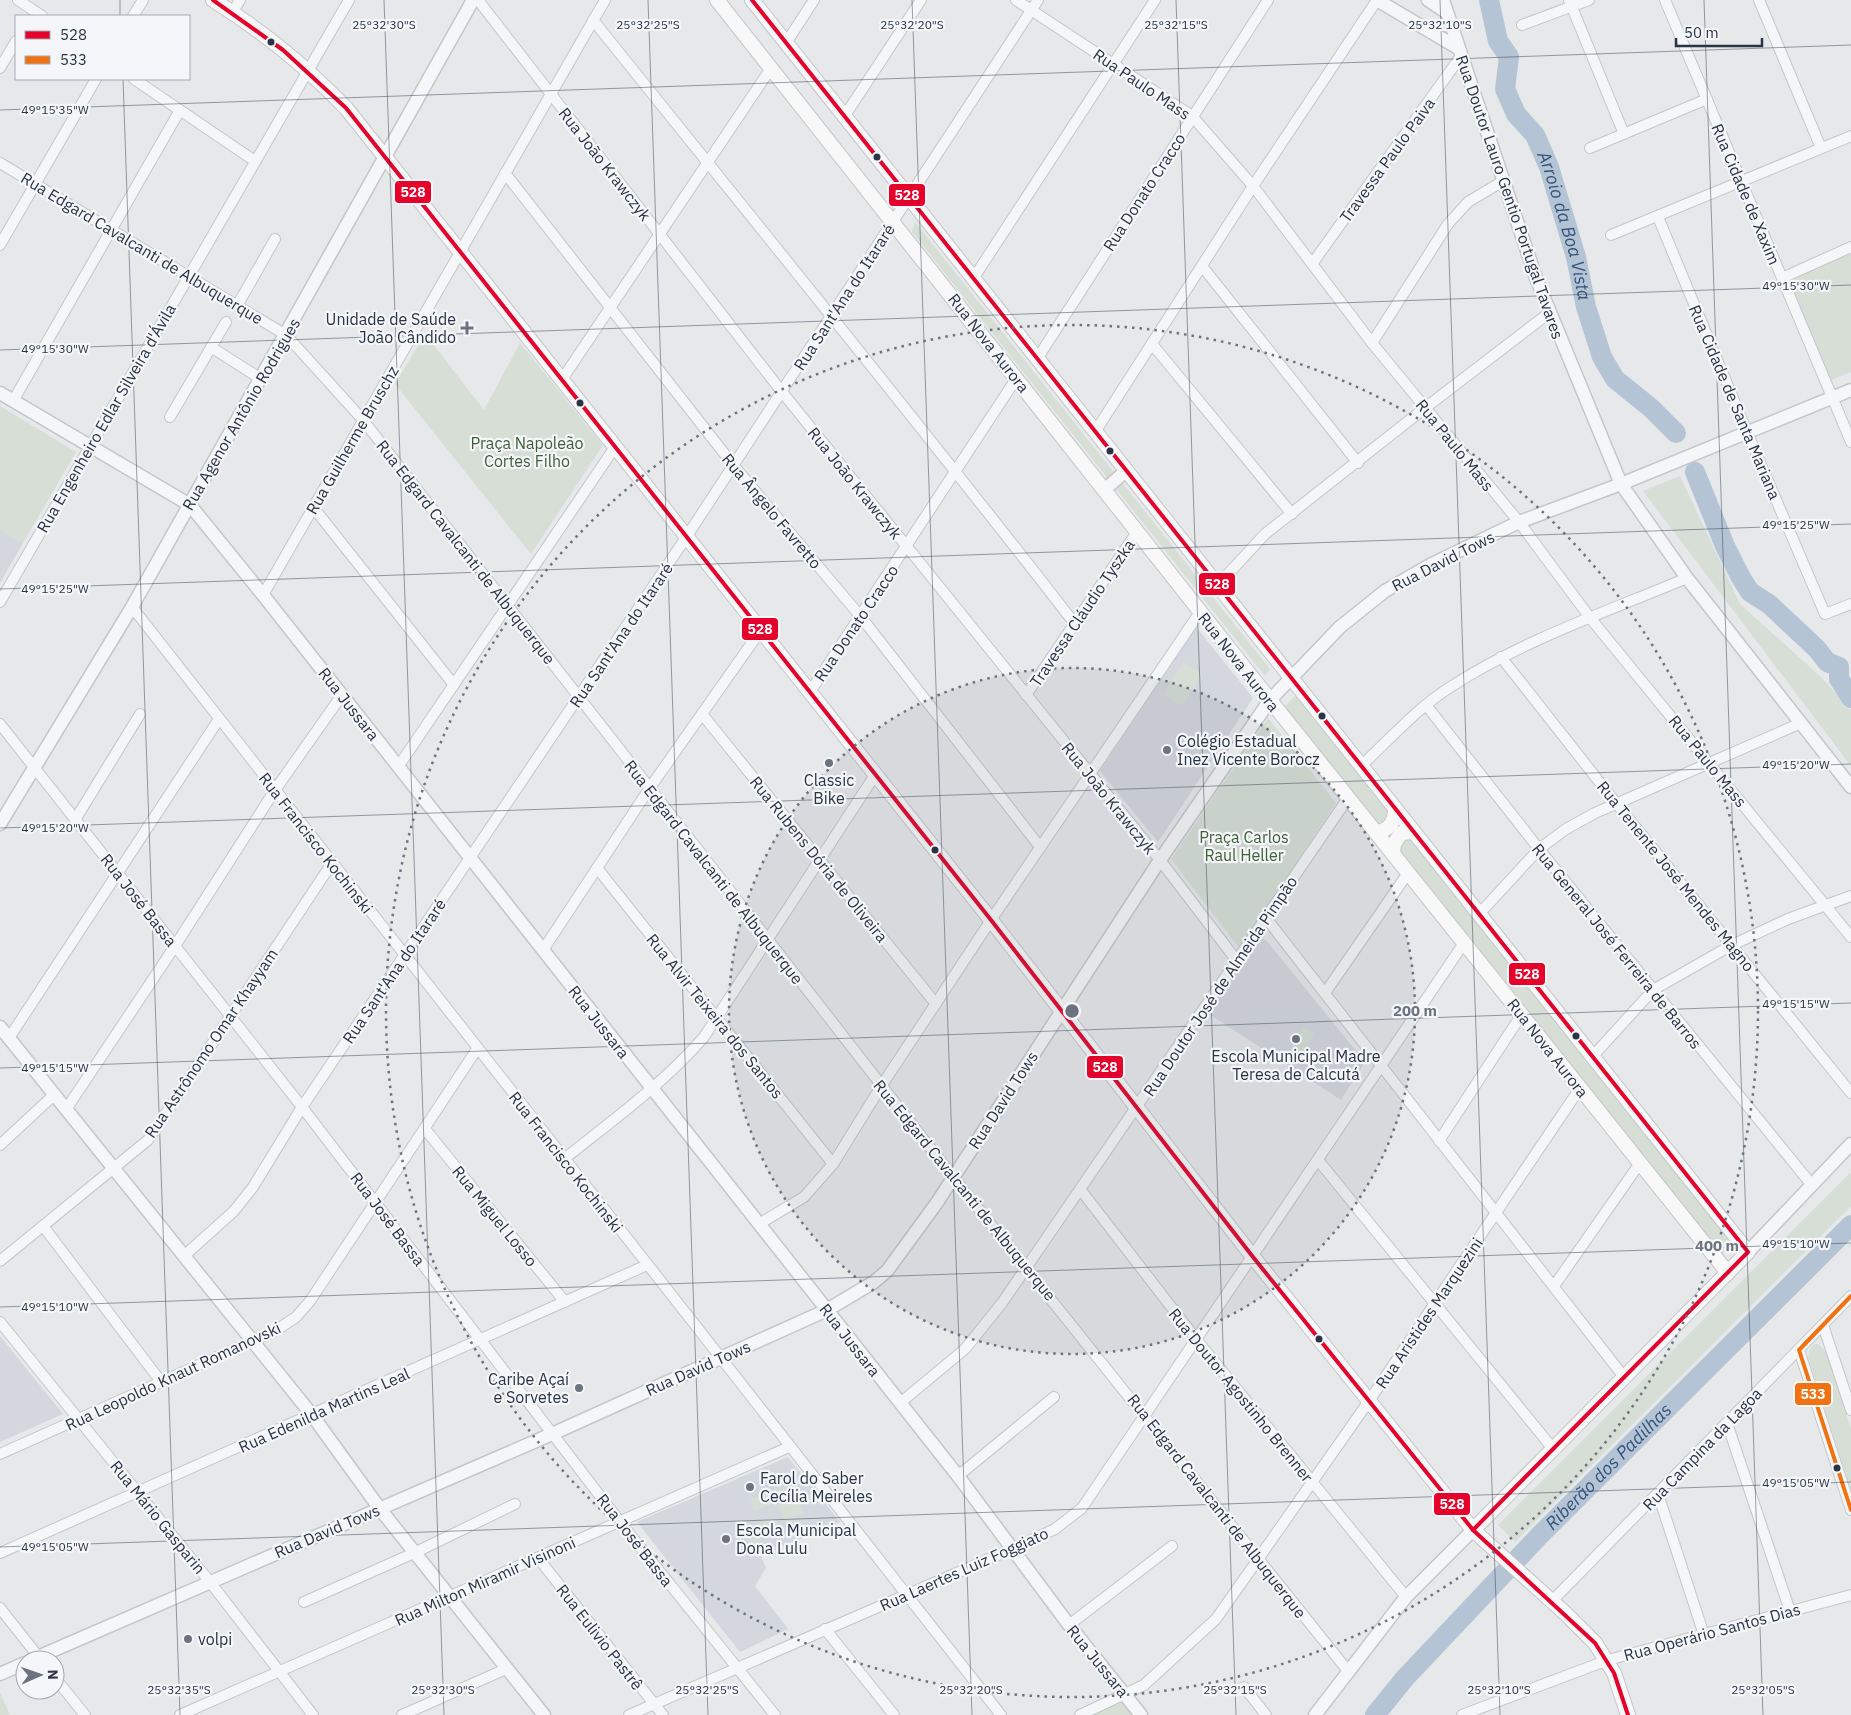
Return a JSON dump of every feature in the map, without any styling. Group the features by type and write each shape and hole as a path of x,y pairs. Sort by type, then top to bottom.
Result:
{"main road":[{"path":"213,0 308,69 346,108 991,920 1253,1257 1473,1530 1582,1628 1608,1660 1628,1715"},
{"name":"Rua Nova Aurora","path":"717,0 1200,612 1728,1273"},
{"name":"Rua Nova Aurora","path":"752,0 1748,1252"},
{"path":"1376,832 1384,831 1388,827 1393,820 1395,809"},
{"path":"1393,854 1394,844 1401,833 1414,832"},
{"path":"1473,1530 1748,1252"},
{"path":"1459,1512 1469,1517 1485,1517"}],"street":[{"path":"18,0 36,14"},
{"path":"134,15 143,0"},
{"path":"232,12 240,0"},
{"name":"Rua Engenheiro Edlar Silveira d'Ávila","path":"0,602 349,0"},
{"name":"Rua Agenor Antônio Rodrigues","path":"0,824 33,766 132,608 473,0"},
{"name":"Rua João Krawczyk","path":"478,0 782,392 1160,860 1237,961"},
{"name":"Rua Guilherme Bruschz","path":"263,594 605,0"},
{"path":"786,43 814,0"},
{"path":"844,116 921,0"},
{"name":"Rua Paulo Mass","path":"1016,0 1192,116 1253,186 1372,343 1518,522 1591,619 1851,937"},
{"name":"Rua Sant'Ana do Itararé","path":"184,1254 234,1212 253,1187 302,1107 734,466 1038,0"},
{"path":"973,279 1155,0"},
{"name":"Rua Donato Cracco","path":"1037,359 1268,0"},
{"path":"1095,432 1253,186 1377,0 1459,52"},
{"path":"1428,0 1444,6"},
{"path":"1522,25 1570,4 1588,0"},
{"name":"Rua Cidade de Xaxim","path":"1665,0 1851,442"},
{"path":"1759,0 1822,148"},
{"path":"1570,4 1624,134"},
{"name":"Rua Doutor Lauro Gentio Portugal Tavares","path":"1444,6 1549,314 1621,484 1687,578 1851,787"},
{"path":"593,20 956,471 1074,624"},
{"path":"0,68 15,43"},
{"name":"Travessa Paulo Paiva","path":"1312,264 1459,52"},
{"path":"562,381 771,68"},
{"path":"0,245 95,80"},
{"path":"135,80 255,161"},
{"path":"1590,148 1707,100"},
{"path":"13,401 180,110"},
{"path":"1611,235 1851,136"},
{"name":"Rua Edgard Cavalcanti de Albuquerque","path":"0,163 286,335 364,420 578,698 953,1177 1027,1267 1348,1671"},
{"name":"Rua Ângelo Favretto","path":"505,173 734,466 861,617 1040,847"},
{"path":"1372,343 1448,224 1468,202 1503,181"},
{"name":"Rua Cidade de Santa Mariana","path":"1658,216 1747,432 1825,614 1851,604"},
{"path":"237,306 275,239"},
{"path":"1782,278 1851,248"},
{"path":"1202,266 1358,463"},
{"path":"1217,586 1265,534 1358,463 1425,408 1549,314"},
{"path":"170,417 226,322"},
{"path":"1152,344 1292,514"},
{"path":"211,346 261,379"},
{"name":"Rua Donato Cracco","path":"810,692 1016,379"},
{"name":"Rua David Tows","path":"57,1650 552,1434 721,1358 827,1310 874,1282 888,1270 953,1177 1160,860 1270,700 1340,627 1385,591 1430,565 1518,522 1621,484 1851,390"},
{"name":"Rua Jussara","path":"0,393 190,505 263,594 958,1476 1069,1625 1141,1715"},
{"path":"398,767 508,608 615,447"},
{"path":"1104,490 1126,471"},
{"path":"313,507 454,686"},
{"name":"Travessa Cláudio Tyszka","path":"1026,695 1137,532"},
{"path":"1361,766 1426,705 1451,686 1501,657 1687,578"},
{"name":"Rua Francisco Kochinski","path":"132,608 1001,1715"},
{"path":"759,1224 804,1197 833,1164 882,1085 991,920 1200,612"},
{"path":"543,950 650,789 761,630"},
{"name":"Rua Tenente José Mendes Magno","path":"1501,657 1616,803 1851,1093"},
{"path":"66,1108 175,946 274,790 342,695"},
{"name":"Rua General José Ferreira de Barros","path":"1426,705 1539,849 1811,1184"},
{"path":"75,820 140,714"},
{"name":"Rua Rubens Dória de Oliveira","path":"702,714 936,1004"},
{"path":"9,1038 219,719"},
{"name":"Rua José Bassa","path":"0,724 302,1107 620,1522 775,1715"},
{"path":"1479,914 1539,849 1566,829 1616,803 1801,724"},
{"path":"564,1159 652,1089 683,1061 704,1037 875,775"},
{"name":"Rua Doutor José de Almeida Pimpão","path":"900,1403 964,1349 1002,1303 1348,798"},
{"name":"Rua Astrônomo Omar Khayyam","path":"0,1261 114,1170 148,1140 332,863"},
{"name":"Rua Alvir Teixeira dos Santos","path":"597,868 833,1164"},
{"path":"1325,993 1408,873"},
{"path":"1593,1056 1654,990 1732,945 1788,919 1851,896"},
{"path":"1266,918 1624,1376"},
{"name":"Rua Laertes Luiz Foggiato","path":"629,1715 1012,1549 1055,1529 1082,1508 1464,943"},
{"path":"1439,1141 1522,1014"},
{"path":"0,1027 184,1254 251,1342 312,1415 414,1553 544,1715"},
{"name":"Rua Leopoldo Knaut Romanovski","path":"0,1454 275,1331 296,1317 376,1204 477,1049"},
{"name":"Rua Aristides Marquezini","path":"1080,1715 1144,1685 1216,1619 1369,1401 1580,1088"},
{"path":"0,1145 55,1094"},
{"name":"Rua Miguel Losso","path":"425,1129 565,1302"},
{"path":"1748,1252 1851,1144"},
{"path":"1318,1160 1554,1450"},
{"path":"1554,1286 1640,1162"},
{"name":"Rua Doutor Agostinho Brenner","path":"1080,1190 1196,1339 1406,1597"},
{"path":"42,1226 162,1383"},
{"name":"Rua Edenilda Martins Leal","path":"0,1554 648,1265"},
{"name":"Rua Campina da Lagoa","path":"1552,1601 1851,1296"},
{"name":"Rua Mário Gasparin","path":"0,1322 210,1582 313,1715"},
{"path":"1823,1325 1851,1410"},
{"path":"1799,1350 1851,1510"},
{"path":"958,1476 1054,1397"},
{"path":"1727,1423 1790,1611"},
{"name":"Rua Milton Miramir Visinoni","path":"180,1715 789,1447"},
{"path":"1658,1494 1704,1635"},
{"path":"304,1602 414,1553 515,1504"},
{"path":"1315,1715 1406,1597 1473,1530"},
{"path":"1069,1625 1172,1546"},
{"name":"Rua Eulivio Pastrê","path":"538,1558 662,1715"},
{"name":"Rua Operário Santos Dias","path":"1462,1715 1608,1660 1851,1595"},
{"path":"0,1608 30,1650"},
{"path":"825,1629 894,1715"},
{"path":"0,1674 15,1667"},
{"path":"402,1715 506,1669"},
{"path":"1244,1687 1266,1715"},
{"path":"65,1690 85,1715"}],"shaded area":[{"path":"0,530 23,543 0,583"},
{"name":"Colégio Estadual Inez Vicente Borocz","path":"1196,627 1253,698 1158,842 1100,771"},
{"name":"Escola Municipal Madre Teresa de Calcutá","path":"1261,938 1266,940 1365,1062 1341,1100 1209,1014 1255,940"},
{"path":"0,1336 63,1414 0,1442"},
{"name":"Escola Municipal Dona Lulu","path":"788,1457 840,1522 761,1556 766,1568 755,1586 788,1629 740,1652 637,1522"}],"green space":[{"path":"915,222 1270,669 1265,676 912,232"},
{"path":"1851,253 1851,372 1829,381 1786,279"},
{"name":"Praça Napoleão Cortes Filho","path":"425,334 484,410 520,343 603,445 531,554 395,384"},
{"path":"0,406 76,452 23,543 0,530"},
{"path":"1680,476 1740,604 1823,679 1851,711 1851,766 1643,491"},
{"path":"1184,662 1203,674 1182,706 1163,694"},
{"path":"1296,695 1732,1243 1722,1255 1284,707"},
{"name":"Praça Carlos Raul Heller","path":"1268,718 1336,803 1239,948 1171,859"},
{"path":"1304,1027 1315,1034 1302,1054 1291,1047"},
{"path":"1851,1172 1851,1206 1515,1542 1498,1525"},
{"path":"1814,1344 1818,1344 1826,1352 1851,1429 1851,1490 1808,1357 1809,1351"},
{"path":"792,1484 804,1513 785,1521 773,1492"},
{"path":"765,1493 770,1505 754,1511 750,1500"},
{"path":"774,1517 779,1528 764,1535 759,1523"},
{"path":"756,1528 762,1544 751,1549 744,1533"},
{"path":"0,1693 10,1715 0,1715"},
{"path":"1124,1700 1135,1715 1090,1715"}],"waterway":[{"name":"Arroio da Boa Vista","path":"1489,0 1498,41 1509,57 1505,89 1516,114 1535,135 1549,167 1576,257 1586,307 1602,357 1615,379 1651,408 1676,433"},
{"name":"Arroio da Boa Vista","path":"1695,472 1725,546 1750,592 1769,604 1817,649 1827,662 1839,667 1839,679 1851,698"},
{"name":"Riberão dos Padilhas","path":"1375,1715 1405,1678 1540,1535 1851,1225"}],"transit line":[{"name":"528","path":"213,0 283,50 346,108 991,920 1253,1257 1473,1530 1595,1643 1614,1673 1628,1715"},
{"name":"528","path":"752,0 1748,1252 1473,1530"},
{"name":"533","path":"1851,1296 1799,1350 1851,1510"}],"place":[{"name":"Unidade de Saúde João Cândido","path":"467,328"},
{"name":"Colégio Estadual Inez Vicente Borocz","path":"1167,750"},
{"name":"Classic Bike","path":"829,763"},
{"name":"Escola Municipal Madre Teresa de Calcutá","path":"1296,1039"},
{"name":"Caribe Açaí e Sorvetes","path":"579,1388"},
{"name":"Farol do Saber Cecília Meireles","path":"750,1487"},
{"name":"Escola Municipal Dona Lulu","path":"726,1539"},
{"name":"volpi","path":"188,1639"}]}
